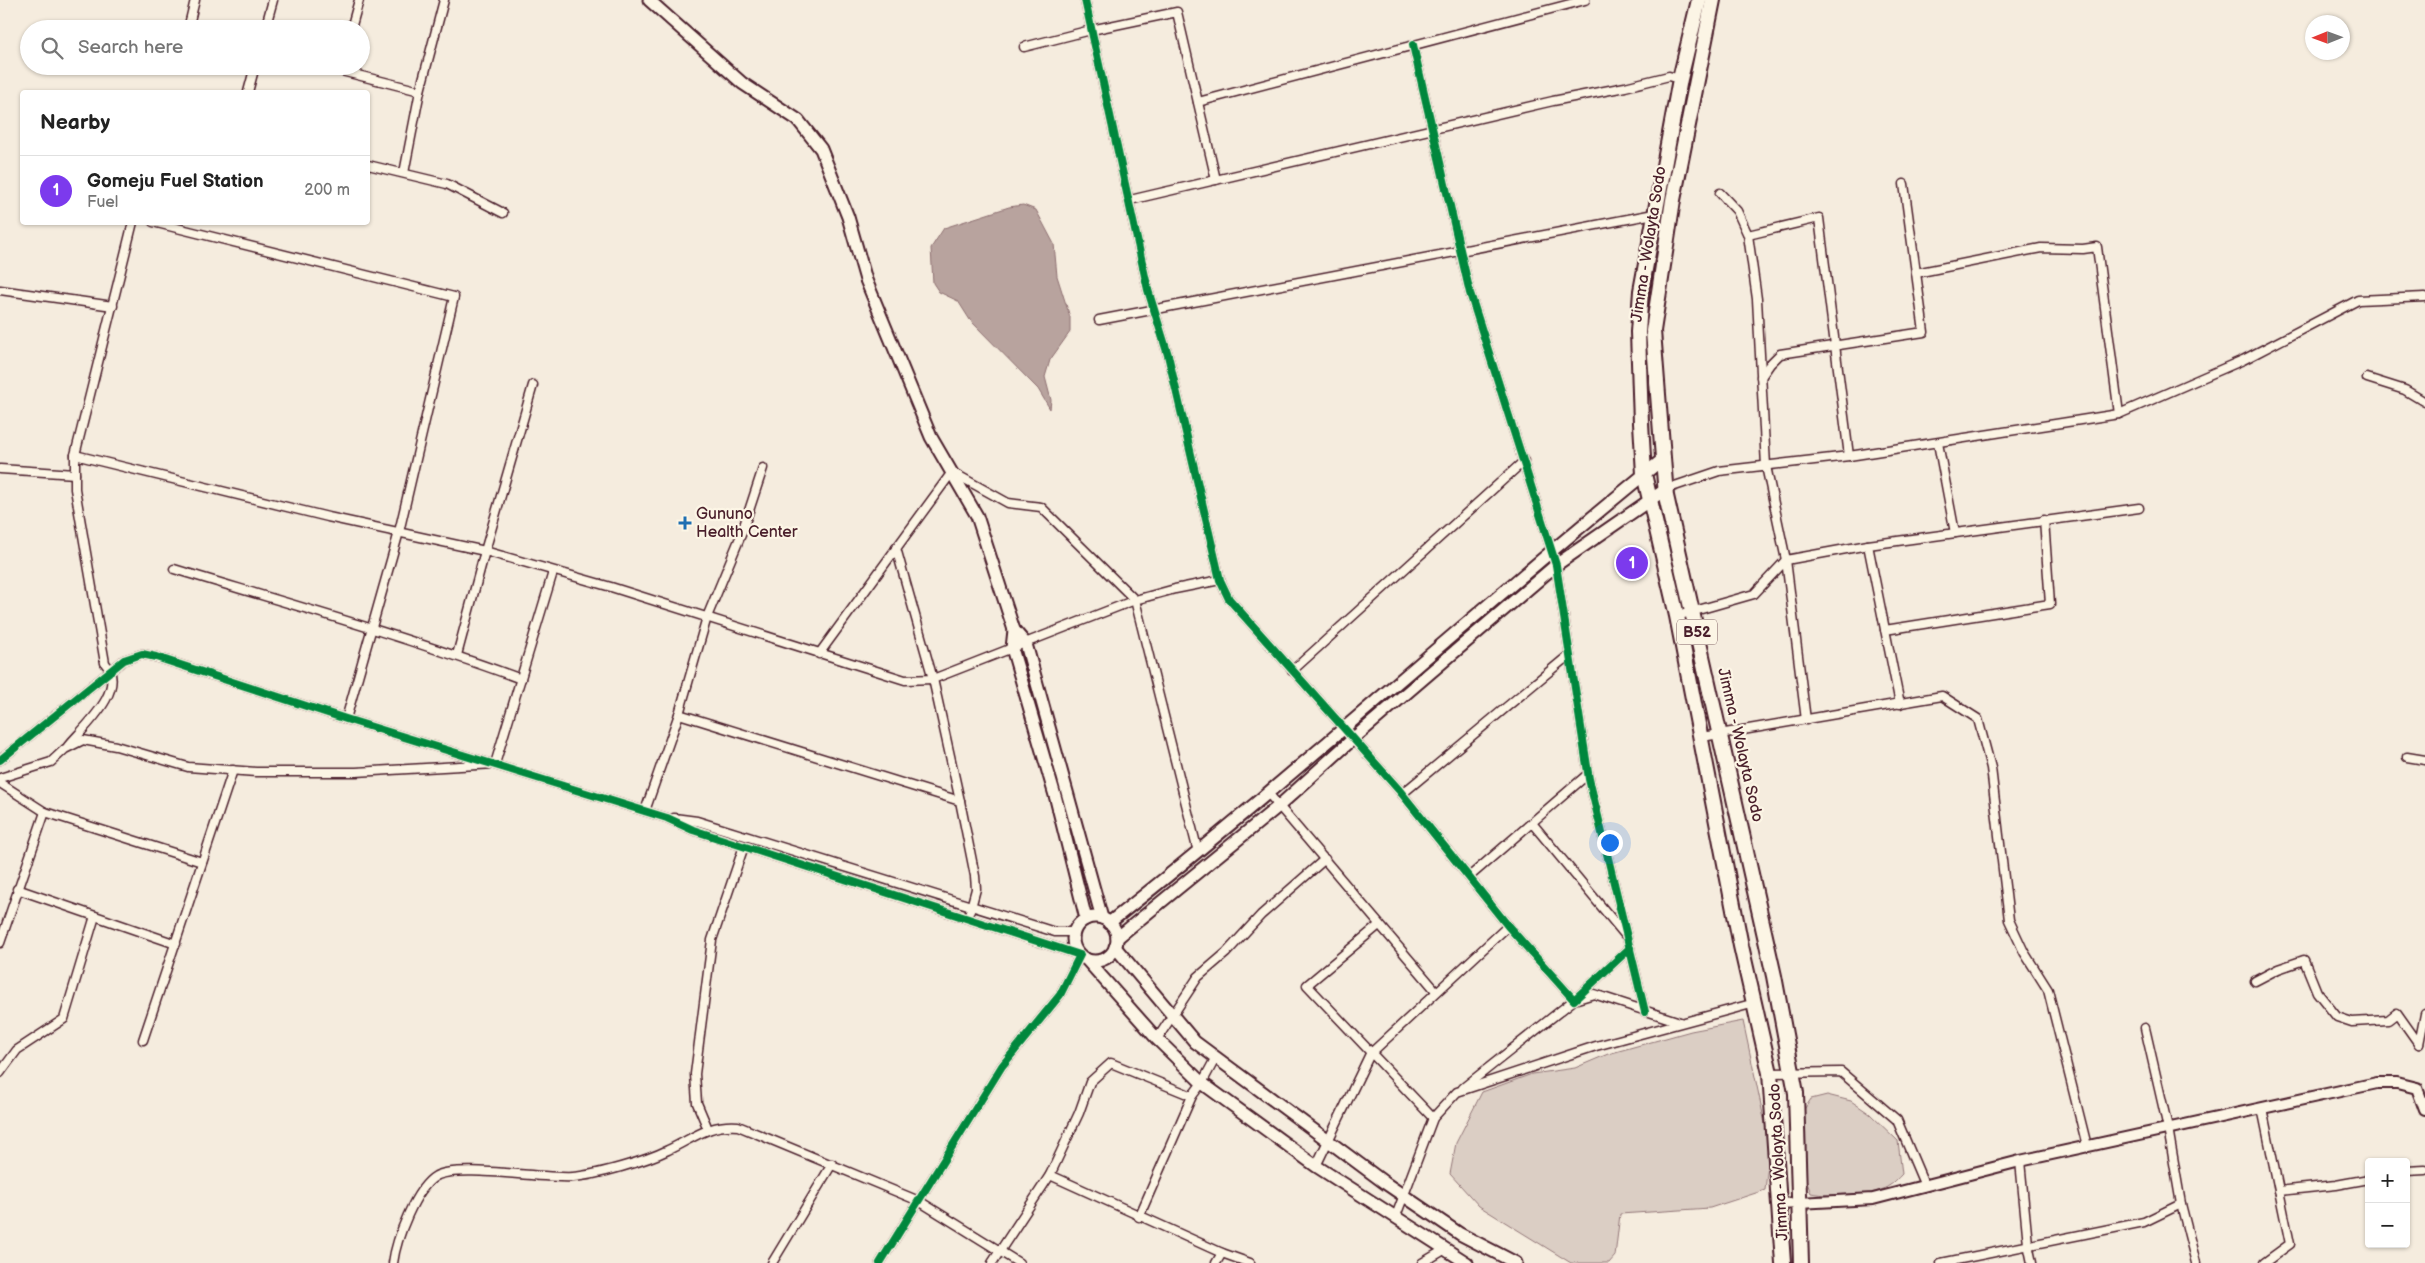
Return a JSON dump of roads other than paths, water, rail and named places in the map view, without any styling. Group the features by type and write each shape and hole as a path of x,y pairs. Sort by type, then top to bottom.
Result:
{"highway":[{"name":"Jimma - Wolayta Sodo","path":"1699,0 1680,79 1641,291 1638,332 1644,474 1678,616 1741,946 1770,1073 1783,1263"},
{"name":"Jimma - Wolayta Sodo","path":"1713,0 1673,200 1653,331 1666,489 1774,976 1796,1093 1801,1263"}],"main road":[{"path":"650,0 742,83 798,120 821,149 848,217 866,280 931,437 977,516 1014,630 1026,644 1068,797 1106,921 1116,943 1195,1042 1460,1234 1516,1263"},
{"path":"1086,919 1106,921 1198,852 1551,550 1663,459"},
{"path":"1083,957 1095,961 1111,954 1116,943 1556,565 1666,489"},
{"path":"1014,630 1012,648 1056,799 1086,919"},
{"path":"1026,695 1040,690"},
{"path":"1036,731 1050,726"},
{"path":"1056,799 1068,797"},
{"path":"1086,919 1074,932 1075,948 1156,1039 1202,1083 1316,1166 1467,1263"}],"street":[{"path":"190,20 196,0"},
{"path":"267,20 273,0"},
{"path":"354,20 359,0"},
{"path":"404,174 420,91 444,0"},
{"path":"1085,0 1154,309 1168,355 1220,580 1229,599 1343,729 1354,738 1402,794 1508,926 1574,1000"},
{"path":"1198,102 1586,0"},
{"path":"1024,47 1091,30 1177,12 1216,180"},
{"path":"1412,46 1470,294 1556,565 1588,774 1645,1012"},
{"path":"249,90 253,75"},
{"path":"363,75 420,91"},
{"path":"1130,200 1431,129 1669,76 1680,79"},
{"path":"370,166 447,184 503,213"},
{"path":"1761,376 1780,354 1924,332 1904,184"},
{"path":"1720,193 1737,211 1748,234 1758,298 1766,466 1786,560 1806,720"},
{"path":"1099,320 1654,214"},
{"path":"1748,234 1819,218 1849,456"},
{"path":"112,671 104,663 76,496 75,455 132,225"},
{"path":"191,226 454,297 399,532 346,719"},
{"path":"1916,273 2041,248 2083,249 2097,247 2119,414"},
{"path":"0,290 113,306"},
{"path":"1666,489 1719,471 1849,456 2119,414 2243,360 2358,300 2425,297"},
{"path":"2367,378 2405,390 2425,402"},
{"path":"458,655 484,551 533,385"},
{"path":"1938,443 1955,533"},
{"path":"75,455 328,517 484,551 707,617 905,680 933,679 1135,600 1174,589 1220,580"},
{"path":"1292,671 1524,461"},
{"path":"645,811 679,714 707,617 741,535 762,468"},
{"path":"0,469 75,474"},
{"path":"819,654 952,472 1008,503 1041,506 1135,600 1198,852"},
{"path":"1678,616 1754,594 1786,560 1868,545 2139,508"},
{"path":"1885,630 2050,604 2044,520"},
{"path":"1868,545 1900,704"},
{"path":"896,548 933,679 975,876 976,889 967,917"},
{"path":"174,569 458,655 521,679"},
{"path":"495,764 553,572"},
{"path":"0,760 112,671 133,656 142,654 667,818 693,830 967,917 1083,957 1060,995 1002,1066 880,1263"},
{"path":"1402,794 1569,655"},
{"path":"0,778 51,762 65,749 105,703 110,688 112,671"},
{"path":"1702,737 1942,696 1978,719 1991,768 2009,920 2024,952 2048,990 2087,1146"},
{"path":"679,714 791,747 960,801"},
{"path":"65,749 83,740 116,746 188,767 233,770 356,772 495,764"},
{"path":"2407,757 2425,760"},
{"path":"142,1040 176,944 233,770"},
{"path":"1469,876 1588,774"},
{"path":"0,783 44,812 202,862"},
{"path":"1268,793 1280,804 1436,991"},
{"path":"0,943 44,812"},
{"path":"667,818 698,821 1055,932 1074,932"},
{"path":"1532,823 1627,938"},
{"path":"708,1129 697,1103 696,1064 712,940 744,846"},
{"path":"1156,1039 1198,977 1226,953 1261,915 1325,859"},
{"path":"17,889 176,944"},
{"path":"0,1073 17,1050 64,1019 95,916"},
{"path":"1379,925 1307,985 1370,1054 1433,1118"},
{"path":"1316,1166 1370,1054 1508,926"},
{"path":"1396,1216 1433,1118 1458,1092 1574,1000 1630,948"},
{"path":"2255,981 2278,969 2304,960 2317,992 2329,1010 2337,1017 2352,1022 2388,1020 2398,1013 2419,1044 2425,1014"},
{"path":"1574,1000 1594,994 1680,1022"},
{"path":"1458,1092 1596,1046 1755,1003"},
{"path":"2145,1028 2168,1128 2181,1204 2196,1263"},
{"path":"1139,1217 1192,1096 1202,1083 1216,1057"},
{"path":"992,1263 1050,1175 1079,1113 1090,1082 1111,1063 1192,1096"},
{"path":"1770,1073 1841,1072 1898,1120 1925,1186"},
{"path":"1780,1204 1873,1199 2020,1161 2376,1083 2397,1082 2417,1088 2425,1110"},
{"path":"2262,1108 2290,1244 2264,1263"},
{"path":"393,1263 404,1224 418,1197 436,1176 468,1171 573,1177 621,1166 668,1151 708,1129 723,1125 738,1126 919,1202 1019,1263"},
{"path":"2020,1161 2028,1244 2032,1263"},
{"path":"772,1263 832,1164"},
{"path":"2410,1171 2425,1170"},
{"path":"1050,1175 1139,1217 1250,1263"},
{"path":"2279,1191 2365,1180"},
{"path":"1941,1263 2144,1222 2181,1204"},
{"path":"1422,1263 1444,1250 1458,1263"},
{"path":"1216,1263 1222,1253"}],"place":[{"name":"Gununo Health Center","path":"685,523"},
{"name":"Gomeju Fuel Station","path":"1632,563"}]}
